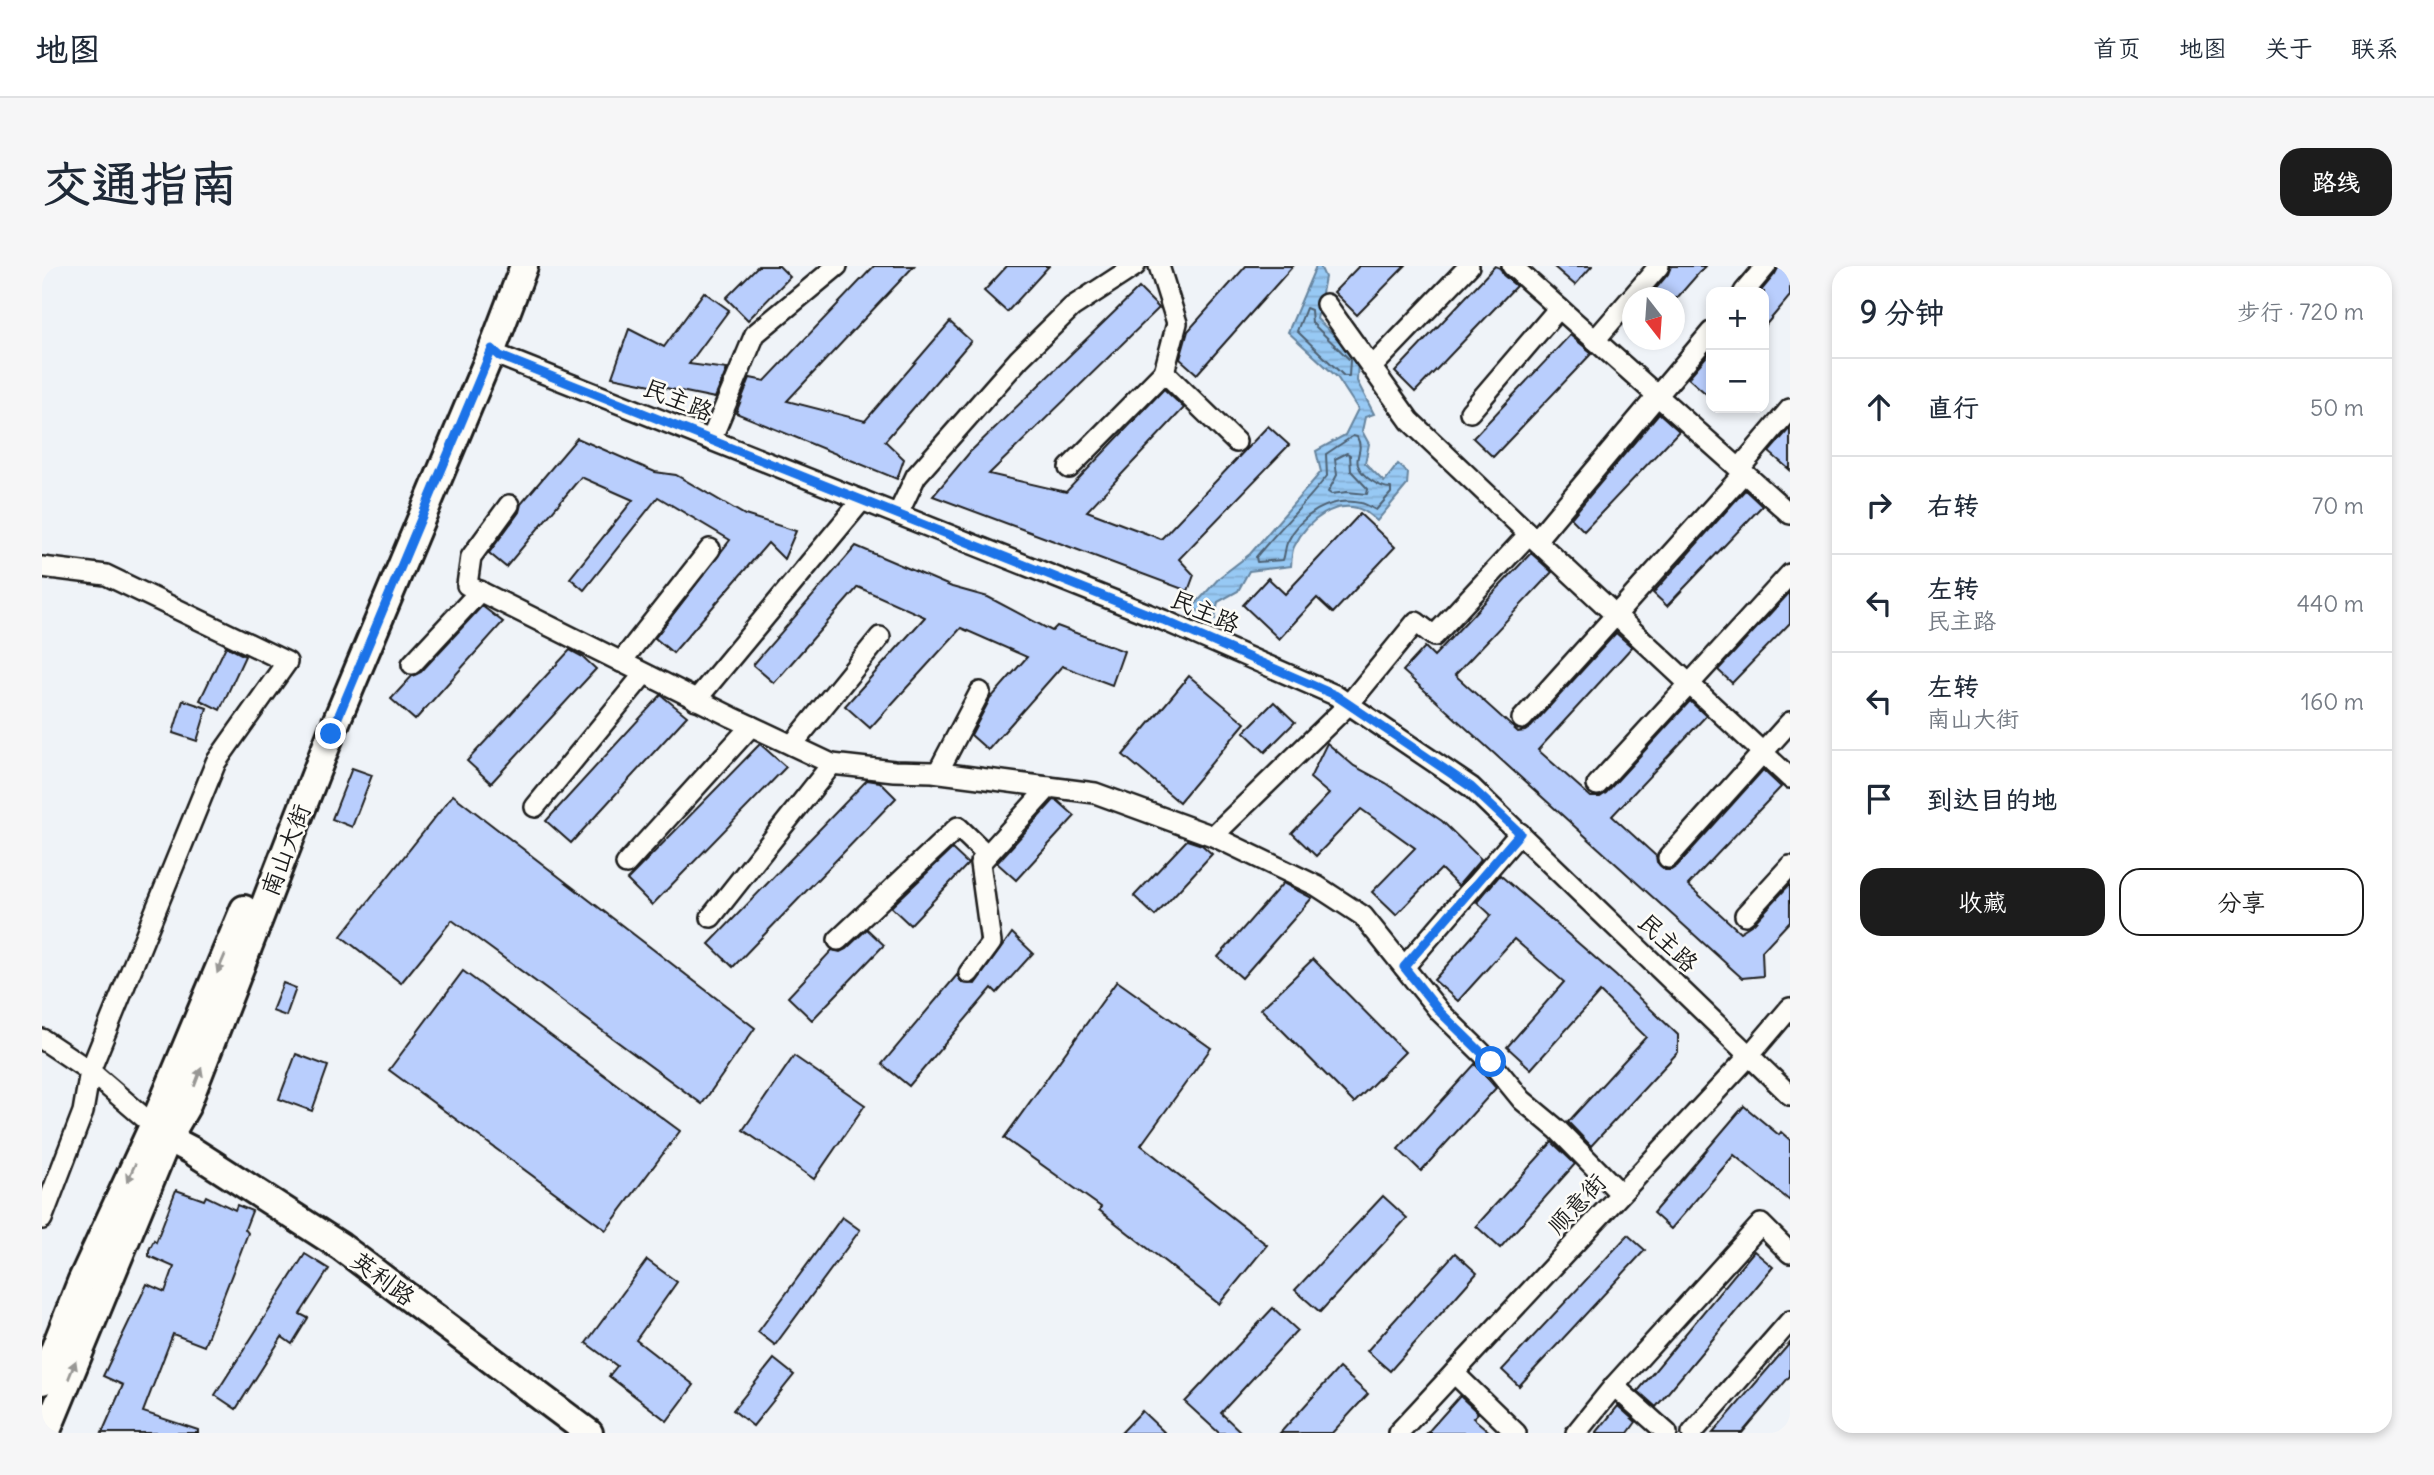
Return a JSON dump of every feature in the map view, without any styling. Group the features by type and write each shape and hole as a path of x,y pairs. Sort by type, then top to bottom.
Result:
{"street":[{"name":"南山大街","path":"46,1433 160,1132 506,266"},
{"name":"南山大街","path":"42,1381 81,1282 160,1132 186,1107 331,734 524,266"},
{"path":"710,440 755,334 837,266"},
{"path":"898,514 916,476 1019,359 1072,307 1132,266"},
{"path":"1069,468 1164,372 1177,323 1159,266"},
{"path":"1372,367 1469,266"},
{"path":"1595,340 1659,266"},
{"path":"1748,287 1766,266"},
{"path":"1517,268 1790,514"},
{"path":"1326,304 1410,421 1790,778"},
{"path":"1470,412 1559,308"},
{"path":"1213,836 1349,704 1416,622 1434,636 1533,537 1706,338"},
{"name":"民主路","path":"492,349 500,356 1163,620 1335,695 1471,787 1790,1094"},
{"path":"1164,372 1236,442"},
{"path":"1522,719 1742,471 1790,409"},
{"path":"696,700 862,500"},
{"path":"509,505 471,557 467,585 751,726 832,764 894,771 938,772 1096,793 1213,836 1317,886 1363,916 1440,1012 1491,1062 1522,1100 1558,1130 1620,1194"},
{"path":"621,662 710,549"},
{"path":"42,567 106,575 287,662 216,762 90,1071 83,1112 42,1219"},
{"path":"1597,785 1790,574"},
{"path":"412,664 480,591"},
{"path":"792,745 880,637"},
{"path":"536,807 644,674"},
{"path":"938,772 980,692"},
{"path":"1668,858 1790,722"},
{"path":"626,864 751,726"},
{"path":"712,917 832,764"},
{"path":"969,972 991,943 979,863 1048,787"},
{"path":"838,940 958,827 987,855"},
{"path":"1404,967 1520,833"},
{"path":"1745,915 1790,866"},
{"name":"顺意街","path":"1398,1433 1749,1056 1790,1008"},
{"path":"42,1039 90,1071 160,1132"},
{"name":"英利路","path":"160,1132 340,1246 589,1433"},
{"path":"1576,1433 1614,1386 1760,1224 1790,1253"},
{"path":"1692,1433 1790,1321"},
{"path":"1454,1373 1516,1433"},
{"path":"1614,1386 1667,1433"}],"water":[{"path":"1316,266 1320,266 1325,277 1317,319 1358,358 1357,381 1374,414 1365,417 1362,431 1369,444 1365,463 1384,482 1398,464 1408,473 1407,485 1377,521 1354,507 1333,510 1315,520 1300,536 1293,550 1291,566 1249,571 1238,591 1218,602 1215,619 1192,608 1220,577 1250,554 1321,472 1316,451 1345,435 1358,409 1337,377 1288,332"}],"building":[{"path":"758,266 779,266 790,277 748,320 726,298"},
{"path":"874,266 914,266 787,401 865,421 950,322 971,341 885,441 904,459 897,479 736,413 750,378 765,381"},
{"path":"1007,266 1049,266 1007,312 984,291"},
{"path":"1246,266 1293,266 1197,374 1180,359 1188,331"},
{"path":"1359,266 1405,266 1357,315 1334,292"},
{"path":"1495,266 1516,286 1415,392 1395,372"},
{"path":"1553,266 1592,266 1575,285"},
{"path":"1671,266 1705,266 1685,289 1657,287"},
{"path":"1779,266 1790,266 1790,296 1769,321 1769,287 1764,287"},
{"path":"1139,288 1159,308 989,474 1066,492 1164,389 1184,408 1087,511 1161,539 1268,426 1289,445 1179,559 1194,575 1188,591 933,496 970,452"},
{"path":"704,292 729,310 689,364 727,369 715,398 612,377 629,329 664,347"},
{"path":"1570,335 1592,353 1493,457 1473,438"},
{"path":"1706,357 1706,394 1688,378"},
{"path":"1659,413 1679,431 1584,531 1571,518"},
{"path":"1790,428 1790,470 1769,452"},
{"path":"577,438 655,472 676,475 745,515 796,531 784,559 768,543 673,653 655,638 730,540 658,497 584,590 570,578 633,500 581,477 506,567 489,553 519,512 521,504"},
{"path":"1745,490 1762,506 1667,606 1653,593"},
{"path":"1360,514 1395,547 1333,613 1317,598 1279,639 1243,605 1268,578 1285,594"},
{"path":"856,546 952,587 988,597 1052,631 1057,626 1124,651 1112,685 1062,666 988,750 971,735 990,699 1027,657 961,628 870,728 845,706 925,617 858,587 774,683 753,665"},
{"path":"1531,553 1552,572 1455,675 1518,732 1525,731 1616,633 1632,647 1538,750 1591,797 1600,797 1690,701 1706,716 1612,816 1656,856 1657,862 1665,870 1677,866 1763,770 1781,787 1688,885 1740,932 1754,923 1790,884 1790,921 1762,951 1763,976 1742,978 1403,671 1425,647 1434,656"},
{"path":"1790,592 1790,623 1732,683 1718,670"},
{"path":"482,606 503,622 415,720 391,699 412,676 421,672"},
{"path":"226,646 245,656 220,710 200,700"},
{"path":"570,650 596,669 491,783 467,761"},
{"path":"1189,676 1245,723 1179,802 1123,755"},
{"path":"661,695 687,716 571,843 546,821"},
{"path":"183,700 207,708 197,741 173,733"},
{"path":"1274,702 1295,722 1265,752 1244,732"},
{"path":"1327,743 1354,766 1386,783 1442,821 1481,859 1458,886 1441,869 1396,915 1372,892 1415,848 1361,809 1316,856 1292,833 1329,794 1310,778"},
{"path":"760,744 786,767 652,905 627,880"},
{"path":"352,768 372,775 352,827 332,819"},
{"path":"867,780 880,782 896,798 733,967 709,944"},
{"path":"453,795 755,1028 702,1104 452,920 401,983 341,936"},
{"path":"1054,800 1075,816 1016,880 997,863"},
{"path":"1187,840 1202,845 1212,854 1155,916 1134,896"},
{"path":"952,849 968,864 910,925 891,907"},
{"path":"1500,875 1616,976 1678,1035 1678,1052 1591,1146 1568,1122 1646,1037 1600,992 1531,1069 1507,1047 1564,982 1514,939 1458,1001 1434,980 1491,915 1477,902"},
{"path":"1283,883 1312,898 1242,978 1218,957"},
{"path":"867,929 884,945 812,1020 788,997 832,950 840,952 846,949"},
{"path":"1012,933 1033,953 997,993 992,988 909,1086 882,1064 957,975 962,983 975,984"},
{"path":"1313,959 1405,1052 1354,1103 1261,1009"},
{"path":"463,971 680,1131 606,1230 389,1070"},
{"path":"1117,981 1211,1048 1141,1145 1267,1245 1219,1304 1099,1210 1101,1207 1004,1138"},
{"path":"283,983 296,988 286,1016 272,1011"},
{"path":"296,1054 328,1066 312,1111 279,1099"},
{"path":"794,1056 865,1105 814,1179 743,1130"},
{"path":"1475,1064 1496,1088 1421,1171 1398,1149"},
{"path":"1744,1106 1779,1135 1781,1132 1790,1140 1790,1201 1734,1155 1671,1229 1653,1213"},
{"path":"1552,1142 1575,1164 1500,1248 1476,1226"},
{"path":"176,1190 204,1200 206,1196 235,1210 237,1205 252,1211 245,1229 248,1233 204,1346 173,1334 143,1412 198,1430 198,1433 102,1433 123,1385 103,1376 147,1284 165,1292 174,1267 149,1256 149,1250 154,1240 156,1242"},
{"path":"1383,1196 1407,1218 1320,1312 1295,1290"},
{"path":"842,1217 860,1230 775,1345 758,1332"},
{"path":"1628,1235 1645,1250 1519,1386 1502,1370"},
{"path":"1754,1251 1773,1267 1656,1407 1638,1391"},
{"path":"1455,1253 1477,1273 1390,1371 1367,1351"},
{"path":"305,1254 329,1269 300,1314 308,1318 292,1344 282,1337 236,1409 215,1395"},
{"path":"647,1260 677,1282 636,1340 694,1385 667,1421 609,1376 617,1366 586,1343"},
{"path":"1273,1308 1297,1330 1221,1413 1242,1433 1219,1433 1185,1402"},
{"path":"1790,1343 1790,1376 1742,1433 1713,1433"},
{"path":"774,1359 794,1375 753,1426 733,1410"},
{"path":"1339,1368 1368,1394 1332,1433 1280,1433"},
{"path":"1460,1396 1478,1413 1473,1418 1491,1433 1427,1433"},
{"path":"1618,1406 1636,1422 1628,1433 1596,1433"},
{"path":"1142,1411 1165,1433 1121,1433"}],"route":[{"path":"331,734 492,349 500,356 1163,620 1335,695 1471,787 1520,833 1404,967 1440,1012 1491,1062"}]}
